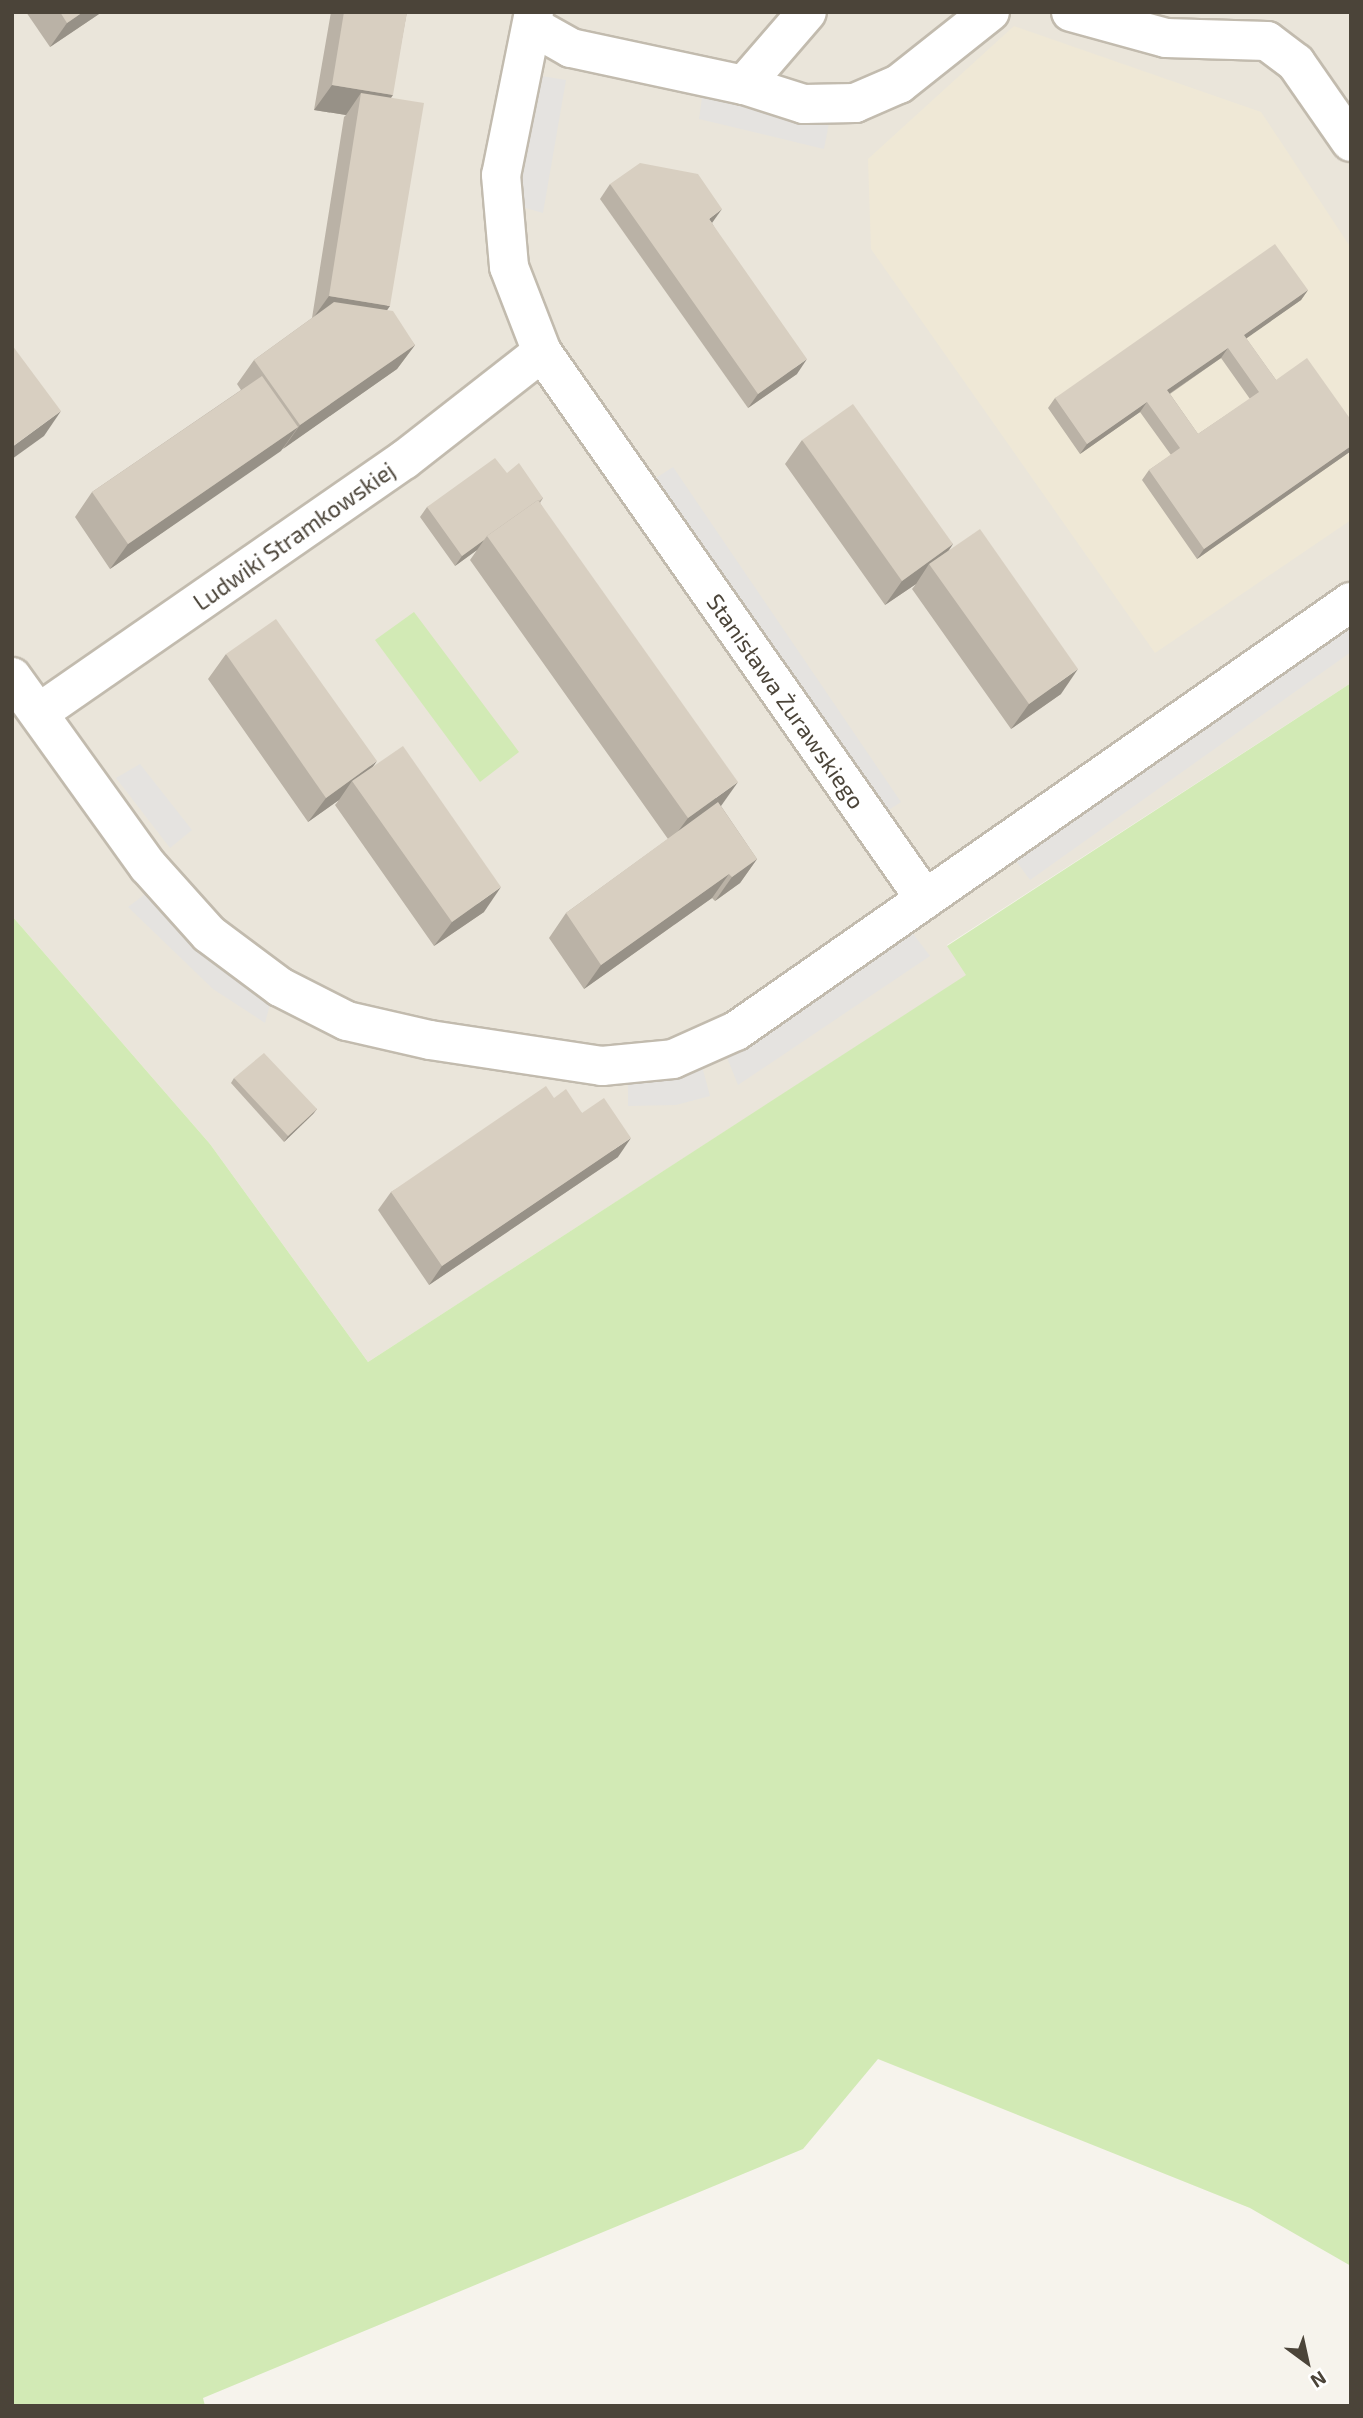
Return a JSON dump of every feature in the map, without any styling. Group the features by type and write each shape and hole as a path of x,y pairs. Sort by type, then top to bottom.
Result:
{"street":[{"path":"744,85 807,12"},
{"name":"Stanisława Żurawskiego","path":"925,899 542,352 509,267 501,175 533,19 571,48 744,85 804,104 855,103 899,84 990,12"},
{"path":"1071,12 1166,38 1267,41 1296,63 1351,142"},
{"name":"Ludwiki Stramkowskiej","path":"40,712 404,460 542,352"},
{"path":"12,677 40,712 148,866 209,934 280,987 347,1021 430,1041 603,1066 673,1059 736,1031 1351,602"}],"shaded area":[{"path":"12,12 1351,12 1351,683 947,945 967,975 368,1362 210,1144 12,916"},
{"path":"1014,26 1261,112 1351,248 1351,520 1155,653 871,249 868,159"},
{"path":"535,75 566,80 543,213 519,206"},
{"path":"703,90 830,118 824,149 699,119"},
{"path":"673,467 901,802 884,813 656,478"},
{"path":"1351,618 1351,652 1030,880 1013,857"},
{"path":"140,764 192,830 170,848 116,778"},
{"path":"152,889 272,997 265,1023 213,989 128,907"},
{"path":"911,931 930,956 738,1085 726,1055"},
{"path":"702,1066 710,1096 676,1105 628,1106 628,1077"}],"green space":[{"path":"414,612 519,752 480,782 375,640"},
{"path":"1351,683 1351,2266 1250,2208 878,2059 803,2149 203,2398 205,2406 12,2406 12,916 210,1144 368,1362 966,975 947,946"}],"building":[{"path":"60,12 83,12 67,23"},
{"path":"344,12 407,12 393,95 332,85"},
{"path":"361,93 424,103 390,306 329,296"},
{"path":"640,163 698,174 722,209 709,219 807,359 758,394 610,184"},
{"path":"1275,244 1308,290 1244,335 1276,380 1307,358 1351,420 1351,446 1204,549 1149,470 1180,448 1147,402 1087,444 1055,398","holes":["1228,348 1259,392 1198,434 1167,390"]},
{"path":"334,302 393,311 415,345 300,425 254,360"},
{"path":"12,345 61,411 12,447"},
{"path":"262,376 298,427 128,544 92,492"},
{"path":"853,404 953,544 902,581 802,440"},
{"path":"495,458 507,473 519,463 543,498 462,556 427,507"},
{"path":"538,500 738,782 688,818 487,536"},
{"path":"980,529 1078,669 1029,704 929,564"},
{"path":"276,619 377,761 326,798 226,654"},
{"path":"403,746 501,887 452,922 352,781"},
{"path":"718,802 757,859 732,877 729,874 601,965 566,913"},
{"path":"264,1053 317,1109 288,1136 234,1078"},
{"path":"546,1086 554,1098 566,1089 582,1113 604,1098 631,1138 442,1266 391,1192"}]}
